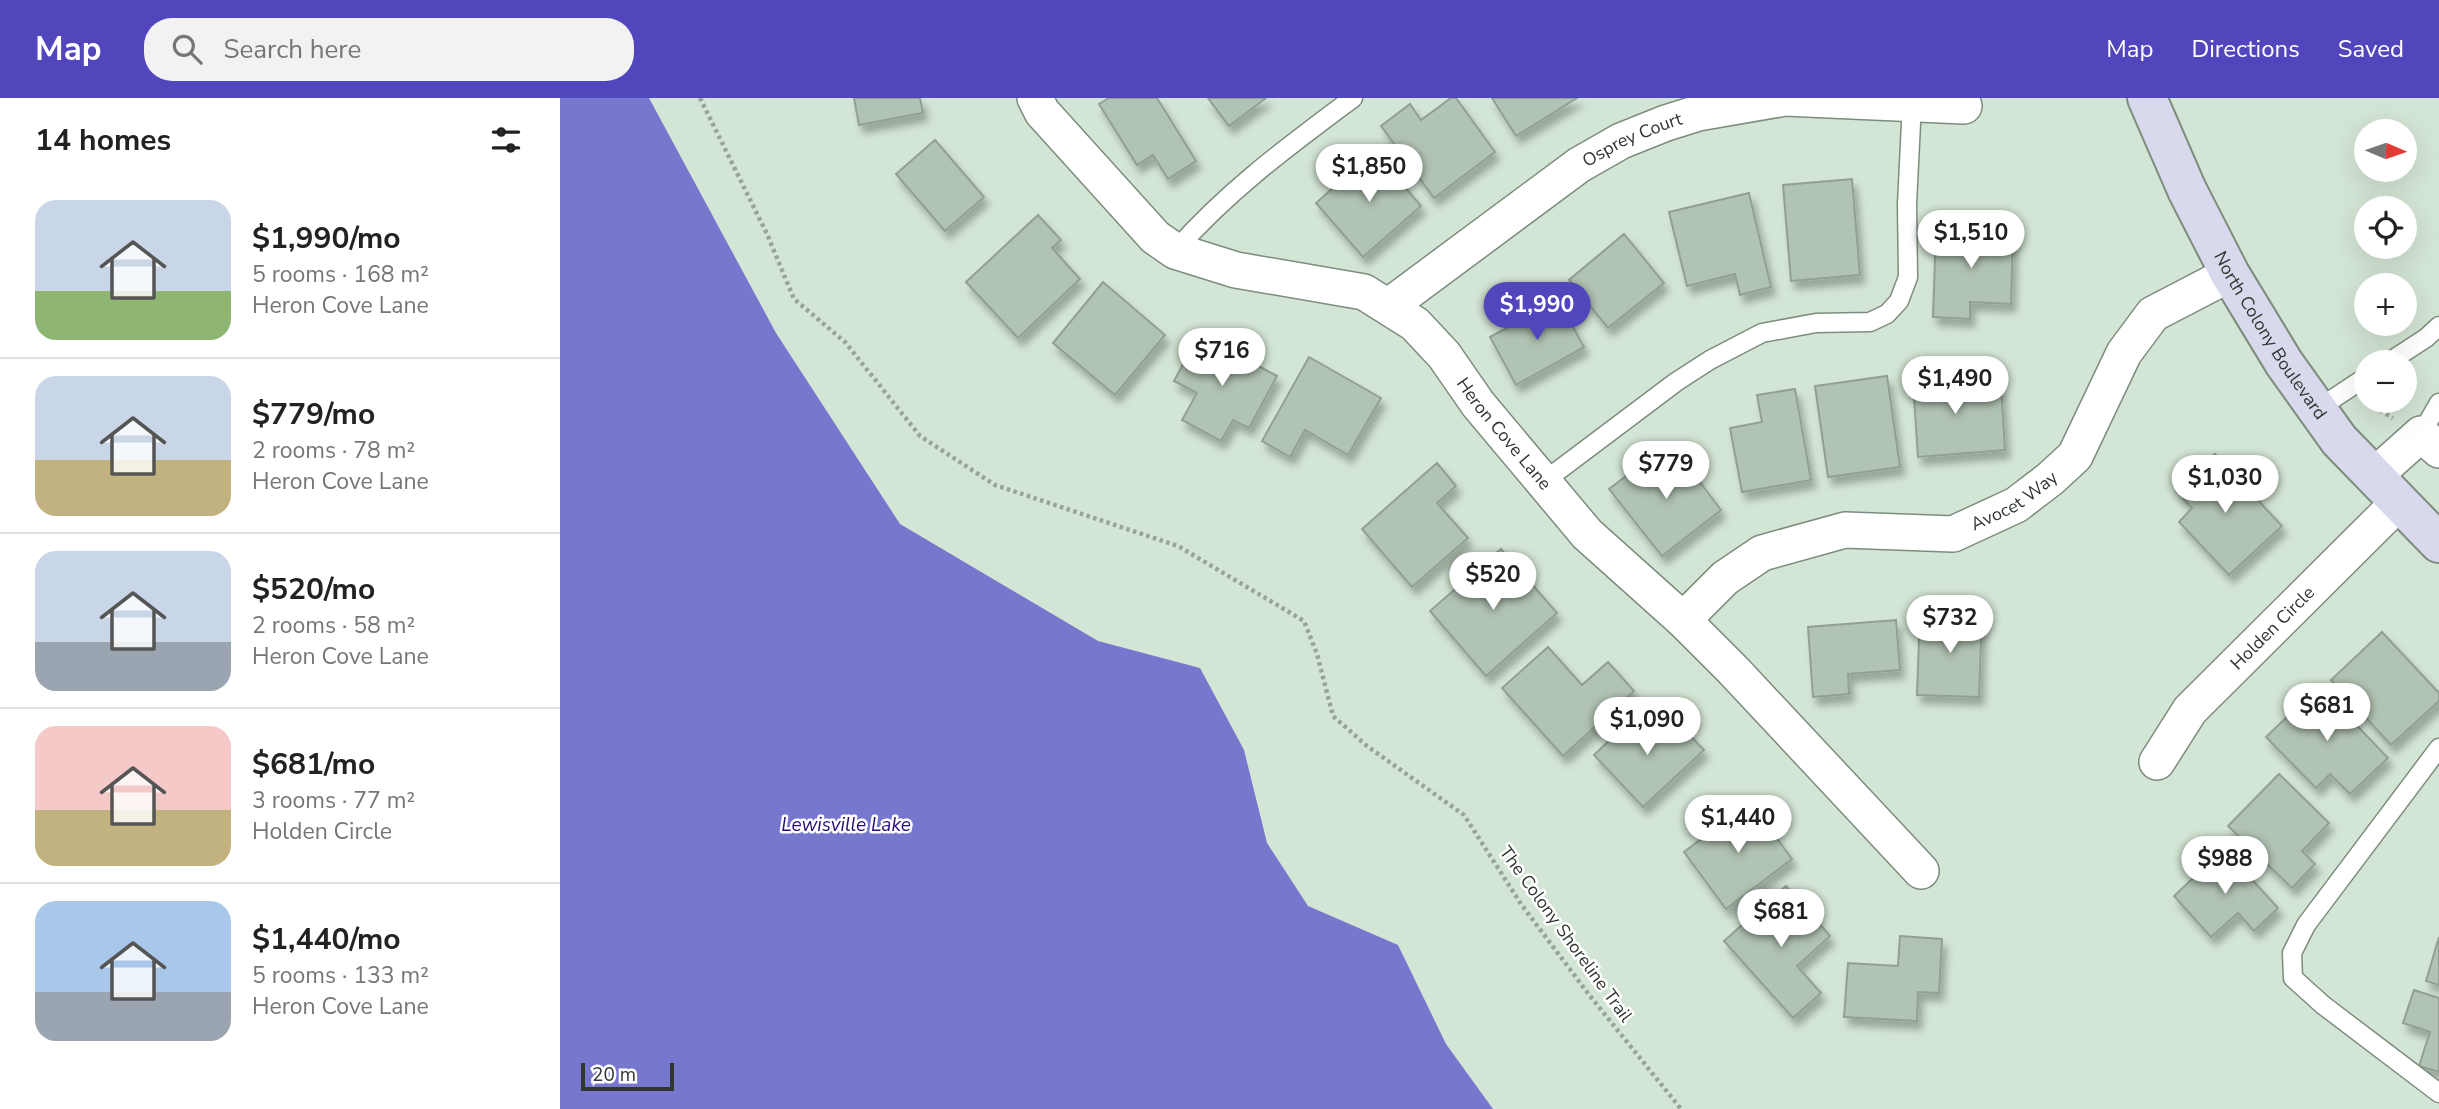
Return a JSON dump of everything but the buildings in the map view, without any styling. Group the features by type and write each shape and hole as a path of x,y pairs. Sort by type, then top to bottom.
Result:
{"main road":[{"name":"North Colony Boulevard","path":"2147,98 2187,190 2230,274 2284,363 2339,440 2439,543"}],"street":[{"name":"Heron Cove Lane","path":"1035,98 1042,112 1155,237 1175,251 1236,270 1364,292 1415,324 1444,355 1478,404 1587,534 1733,670 1921,871"},
{"name":"Osprey Court","path":"1389,306 1579,165 1621,141 1698,113 1785,98 1964,106"},
{"name":"Avocet Way","path":"1682,620 1725,578 1762,553 1845,530 1954,534 2016,505 2075,456 2124,353 2153,314 2230,274"},
{"name":"Holden Circle","path":"2157,762 2190,710 2430,442"}],"lane":[{"path":"1175,251 1199,223 1260,168 1353,98"},
{"path":"1542,482 1676,382 1710,360 1762,333 1816,323 1870,322 1887,314 1899,301 1908,277 1907,204 1912,103"},
{"path":"2408,350 2439,326"},
{"path":"2316,410 2354,385"},
{"path":"2430,442 2439,403"},
{"path":"2439,748 2306,926 2292,953 2293,978 2323,1005 2439,1093"}],"path":[{"name":"The Colony Shoreline Trail","path":"700,98 767,234 794,299 845,342 920,436 995,485 1178,546 1304,621 1317,654 1333,716 1367,746 1464,815 1521,904 1590,996 1681,1109"}],"water":[{"name":"Lewisville Lake","path":"560,98 649,98 776,333 900,524 1098,641 1200,668 1244,750 1267,843 1308,906 1398,945 1446,1044 1493,1109 560,1109"}]}
